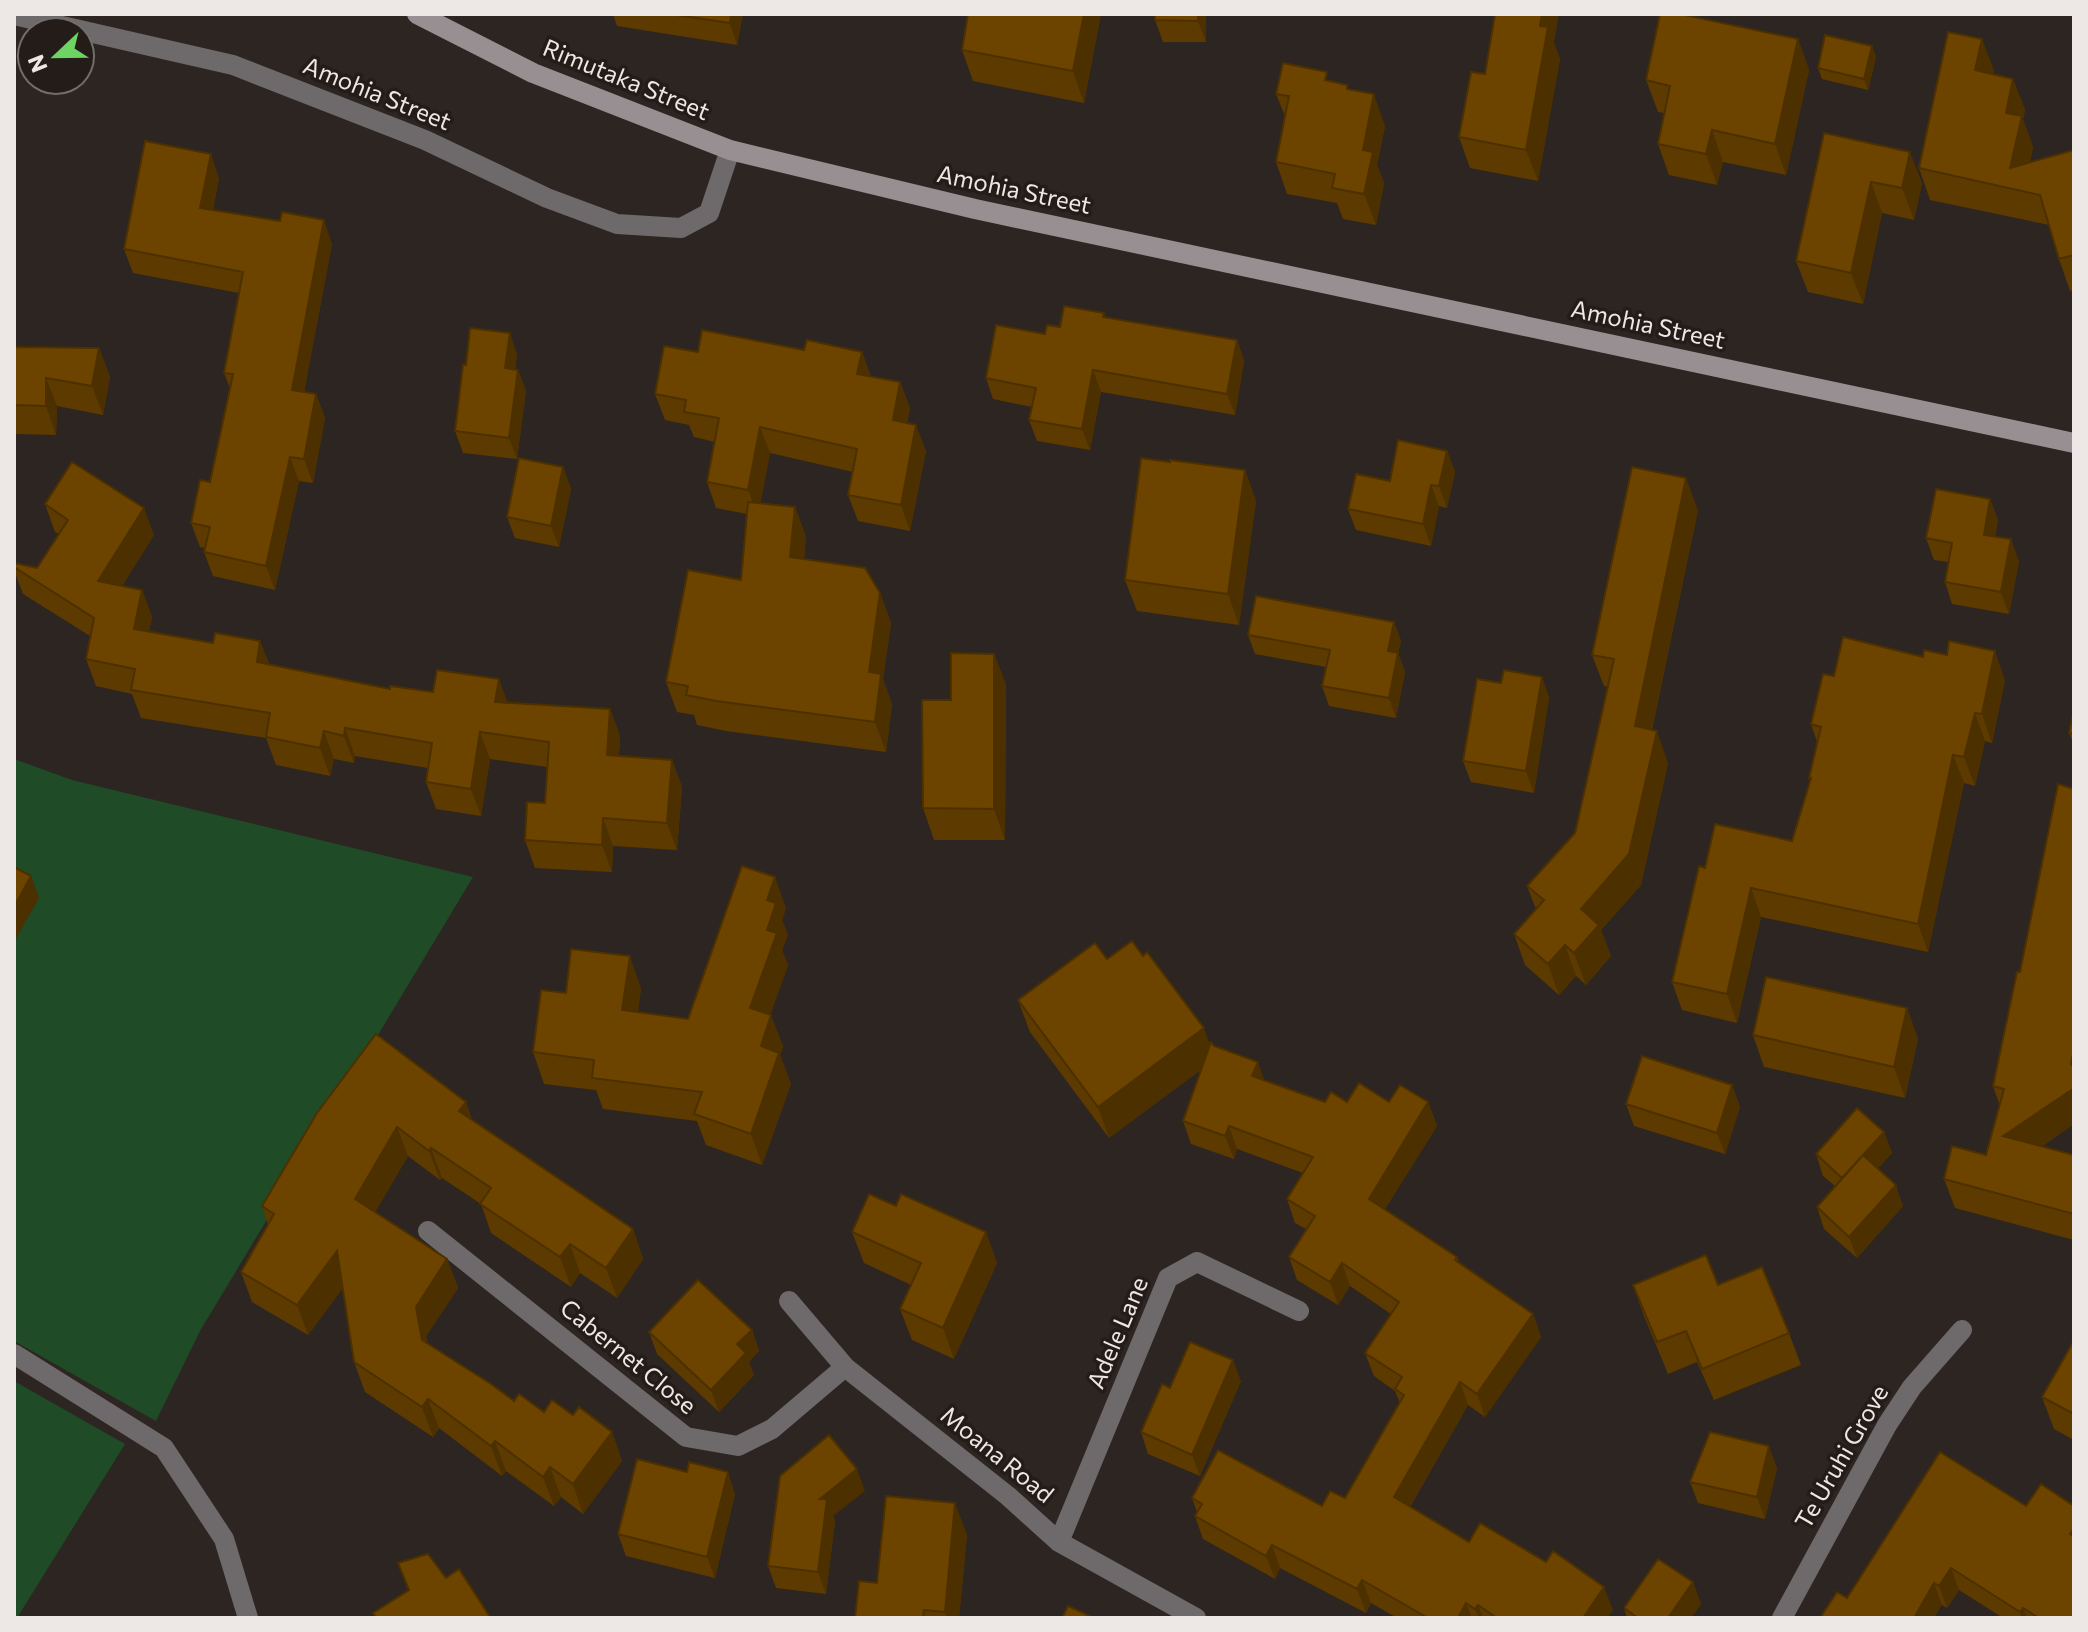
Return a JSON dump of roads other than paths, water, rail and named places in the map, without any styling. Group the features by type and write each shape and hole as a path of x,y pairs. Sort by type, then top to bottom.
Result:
{"main road":[{"name":"Rimutaka Street","path":"417,14 533,73 730,150"},
{"name":"Amohia Street","path":"730,150 991,213 2074,443"}],"street":[{"name":"Amohia Street","path":"14,15 233,65 425,140 547,198 617,224 681,228 709,213 730,150"},
{"name":"Cabernet Close","path":"428,1231 686,1437 738,1446 772,1429 845,1367"},
{"name":"Adele Lane","path":"1059,1542 1168,1278 1197,1262 1299,1311"},
{"name":"Moana Road","path":"789,1301 845,1367 1008,1496 1059,1542 1196,1618"},
{"name":"Te Uruhi Grove","path":"1782,1618 1887,1425 1912,1387 1962,1330"},
{"path":"14,1354 164,1448 224,1539 248,1618"}]}
